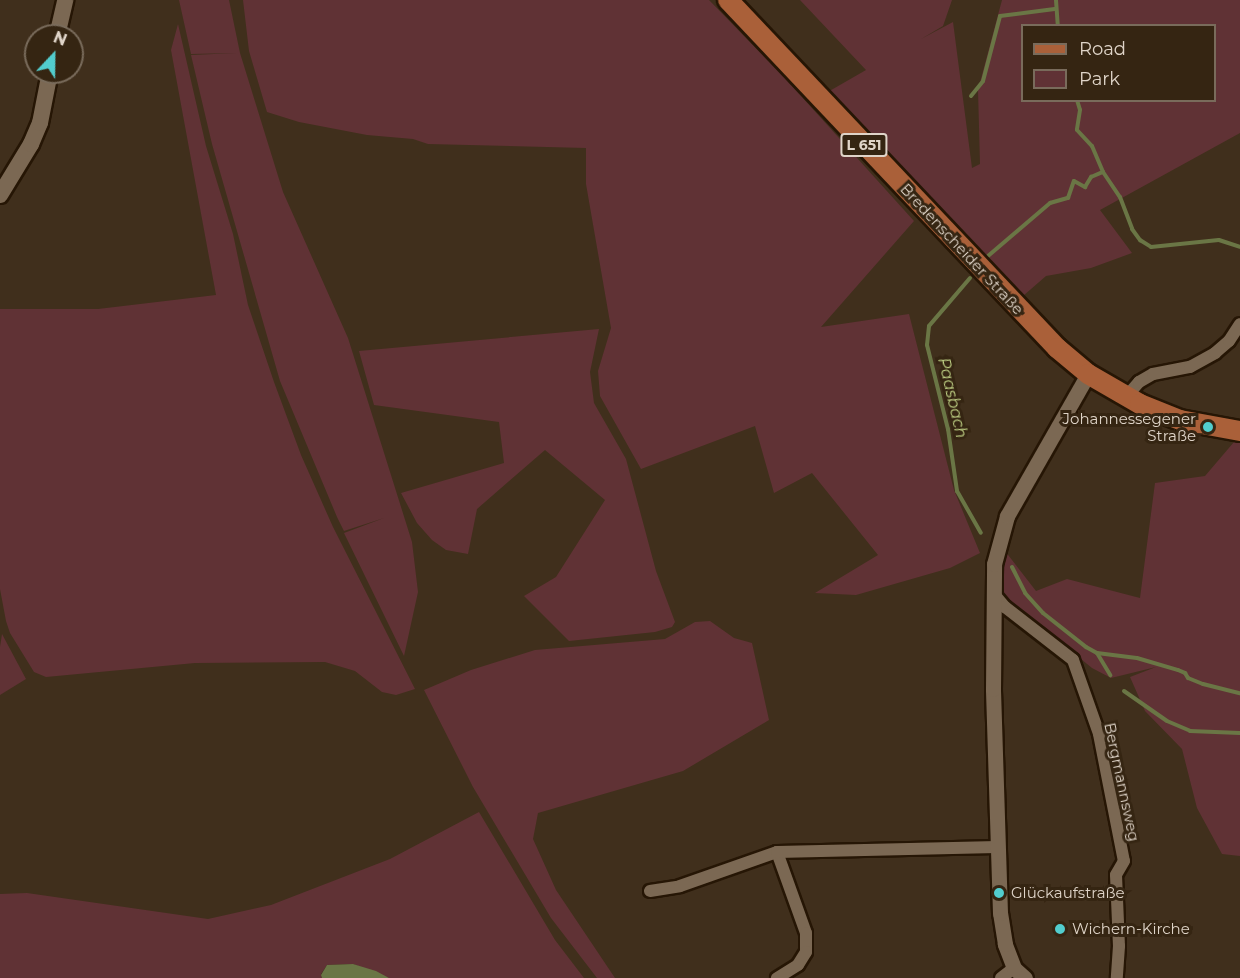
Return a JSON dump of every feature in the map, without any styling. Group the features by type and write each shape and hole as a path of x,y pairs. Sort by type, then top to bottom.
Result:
{"main road":[{"path":"60,24 65,0"},
{"name":"Bredenscheider Straße","path":"728,0 1035,327 1088,374 1126,397 1180,420 1240,431"},
{"path":"0,195 31,144 40,123 48,84"}],"street":[{"path":"1126,397 1139,382 1153,374 1190,367 1215,353 1229,341 1240,324"},
{"path":"1001,978 1019,973 1005,944 1000,913 993,689 995,558 1008,516 1088,374"},
{"name":"Bergmannsweg","path":"994,594 1005,607 1073,660 1099,734 1124,861 1116,875 1119,946 1117,978"},
{"path":"650,891 680,886 777,852 997,847"},
{"path":"777,852 806,933 806,952 798,965 777,978"}],"green space":[{"path":"179,0 229,0 240,53 283,192 348,338 412,542 418,592 404,656 344,533 384,518 344,531 337,517 280,381 212,144 191,55 237,53 191,54"},
{"path":"243,0 709,0 783,76 914,221 821,327 909,314 954,490 980,553 950,568 856,595 815,593 878,555 812,473 774,493 755,426 641,469 600,396 598,371 611,328 586,184 586,148 428,144 413,139 367,135 299,122 267,112 249,51"},
{"path":"800,0 952,0 943,26 921,39 953,22 972,168 980,164 978,90 1002,0 1240,0 1240,133 1100,210 1132,253 1091,268 1046,276 1023,296 826,93 866,70"},
{"path":"178,24 206,146 233,234 248,305 274,382 301,455 333,527 415,689 396,695 382,692 355,671 325,662 195,663 46,677 34,672 10,633 0,589 0,309 98,309 216,295 171,50"},
{"path":"599,329 590,372 594,403 626,459 656,571 675,622 672,627 655,632 569,641 524,596 556,577 605,500 545,450 477,509 468,554 446,550 432,540 417,523 401,493 504,463 499,422 374,405 359,351"},
{"path":"1234,442 1240,442 1240,856 1222,854 1197,808 1182,749 1145,711 1130,677 1156,667 1111,678 1092,668 1001,594 997,558 1005,551 1036,591 1067,579 1140,598 1155,483 1205,476"},
{"path":"710,621 734,638 752,643 769,720 683,771 538,813 533,839 556,890 615,978 597,978 551,918 473,787 424,690 471,670 535,650 665,639 695,622"},
{"path":"2,634 26,679 0,695 0,647"},
{"path":"479,812 555,940 584,978 389,978 353,964 327,965 321,974 322,978 0,978 0,894 27,893 208,919 271,905 390,859"}],"shaded area":[{"path":"353,964 376,971 389,978 322,978 321,975 327,965"}],"waterway":[{"path":"1056,0 1058,24"},
{"path":"971,96 983,81 1000,16 1055,9"},
{"path":"1078,102 1080,110 1077,130 1092,146 1103,172 1120,197 1132,229 1140,240 1151,247 1219,240 1240,247"},
{"name":"Paasbach","path":"988,256 1050,203 1068,198 1074,181 1085,187 1091,177 1103,172"},
{"name":"Paasbach","path":"970,278 929,326 927,345 948,429 957,491 981,533"},
{"name":"Paasbach","path":"1012,567 1025,593 1043,613 1086,647 1097,653 1137,658 1178,670 1185,673 1188,678 1203,684 1240,693"},
{"path":"1097,653 1110,675"},
{"path":"1124,691 1167,721 1190,731 1240,733"}],"place":[{"name":"Johannessegener Straße","path":"1208,427"},
{"name":"Glückaufstraße","path":"999,893"},
{"name":"Wichern-Kirche","path":"1060,929"}]}
